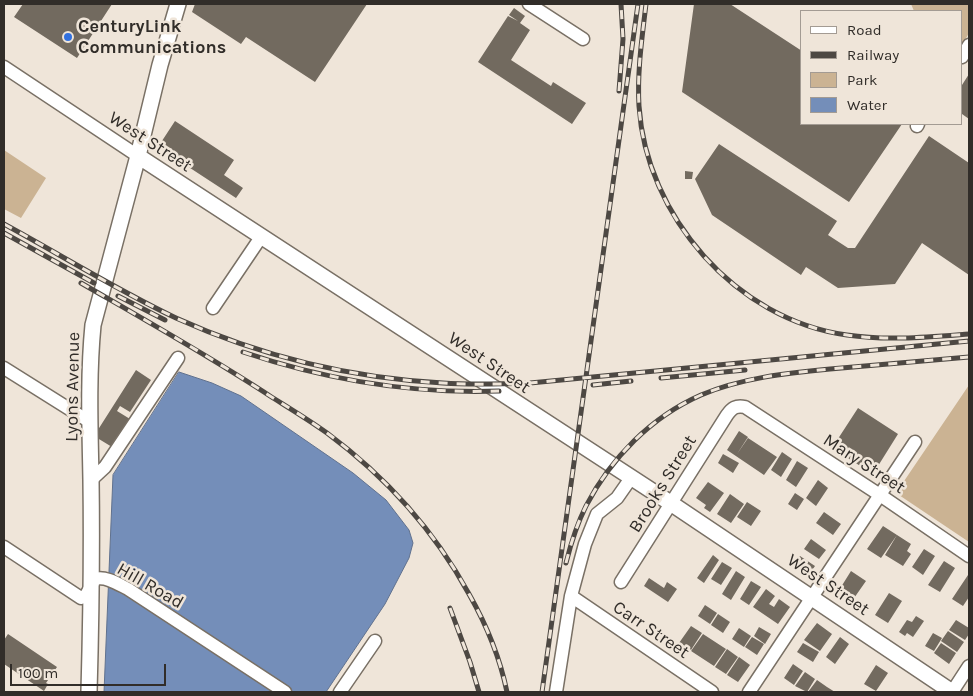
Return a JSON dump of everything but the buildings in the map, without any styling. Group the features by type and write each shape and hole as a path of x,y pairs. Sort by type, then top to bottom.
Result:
{"street":[{"name":"Lyons Avenue","path":"89,692 92,584 90,349 93,325 160,65 178,4"},
{"path":"529,4 582,39"},
{"name":"West Street","path":"4,67 672,504 952,692"},
{"path":"213,308 261,236"},
{"path":"91,480 105,467 178,358"},
{"path":"4,368 90,422"},
{"name":"Mary Street","path":"737,406 745,407 969,556"},
{"name":"Brooks Street","path":"621,582 728,415 737,406"},
{"path":"749,692 915,442"},
{"path":"556,692 571,596 585,544 597,514 617,498 632,478"},
{"name":"Hill Road","path":"4,547 81,598 88,594 95,579 100,578 128,589 285,692"},
{"name":"Carr Street","path":"571,596 712,692"},
{"path":"340,692 375,641"},
{"path":"952,692 969,666"}],"green space":[{"path":"911,4 969,4 969,33 963,43 963,10 914,10"},
{"path":"4,150 46,178 21,218 4,209"},
{"path":"969,385 969,542 896,493"}],"water":[{"path":"179,372 212,383 241,396 353,473 386,500 409,530 413,543 409,558 385,604 326,692 104,692 113,475"}],"railway":[{"path":"619,91 623,39 621,4"},
{"path":"542,692 638,4"},
{"path":"646,4 639,80 639,106 645,147 659,186 679,223 704,256 734,285 769,308 806,325 847,335 877,338 969,334"},
{"path":"4,224 132,296 176,318 273,354 306,363 374,376 465,384 530,383 969,341"},
{"path":"4,233 94,283"},
{"path":"81,283 200,352 313,423 369,467 424,526 455,570 481,617 492,642 507,692"},
{"path":"118,296 165,320"},
{"path":"243,352 306,370 370,383 434,390 499,391"},
{"path":"566,563 574,534 586,506 607,472 649,427 683,404 716,389 764,377 969,357"},
{"path":"661,378 745,370"},
{"path":"593,385 631,381"},
{"path":"450,608 479,692"}],"place":[{"name":"CenturyLink Communications","path":"68,37"}]}
